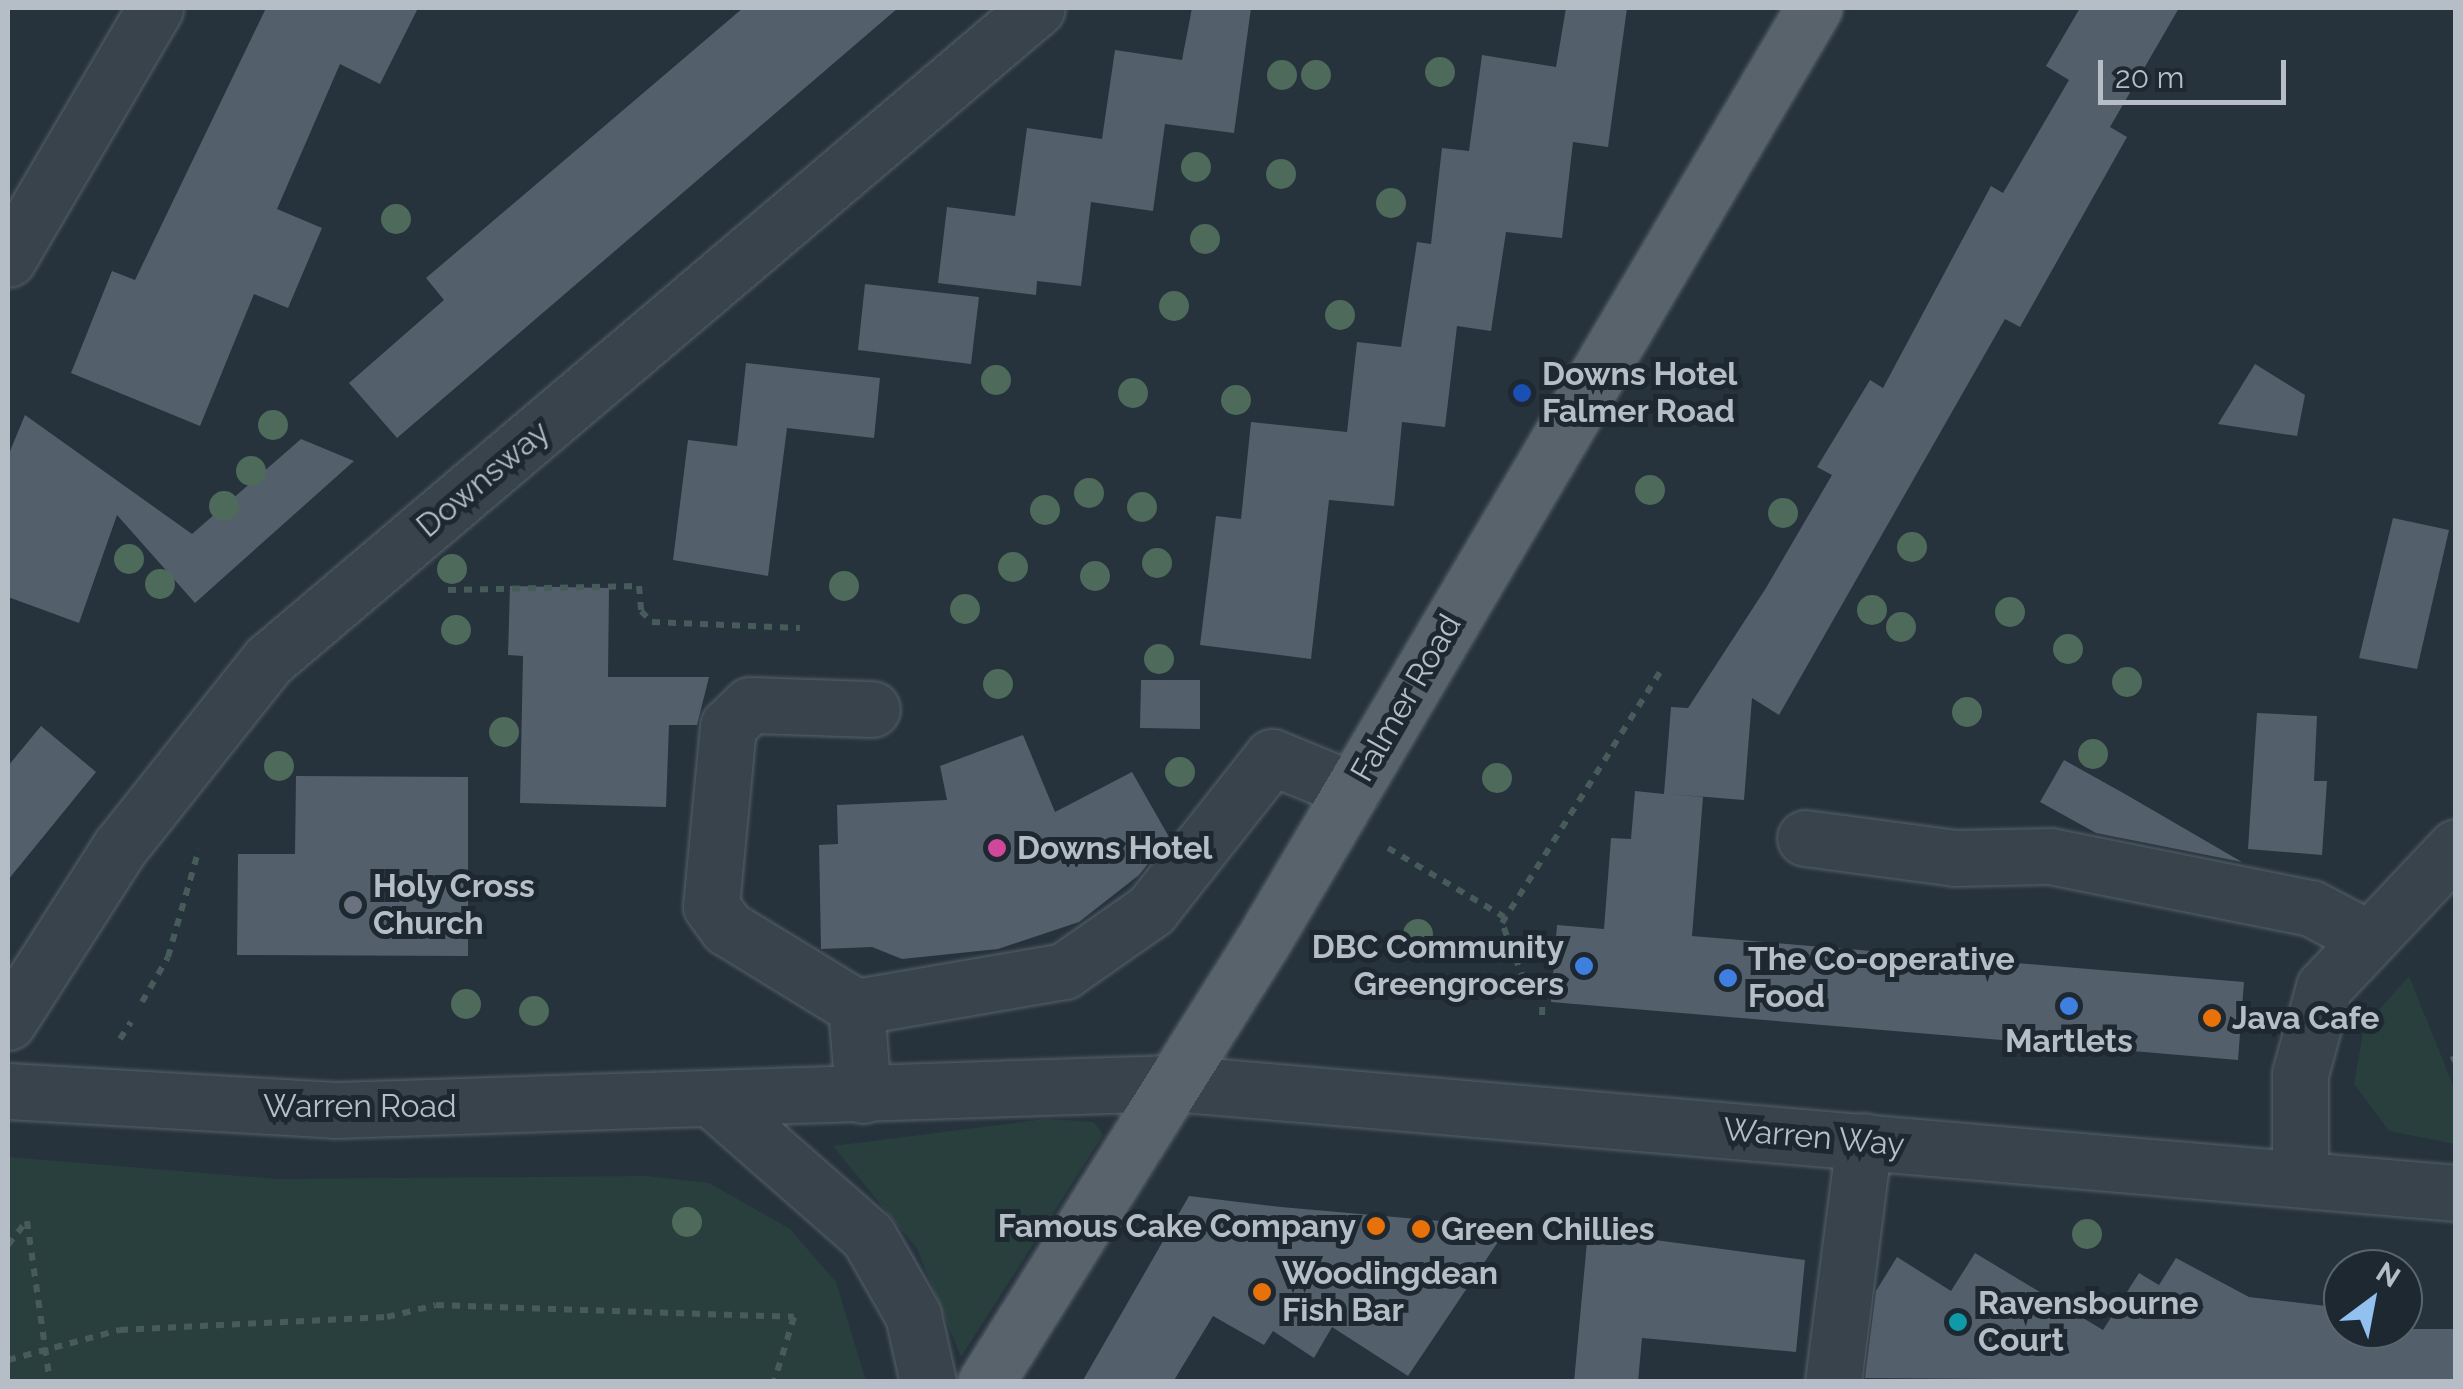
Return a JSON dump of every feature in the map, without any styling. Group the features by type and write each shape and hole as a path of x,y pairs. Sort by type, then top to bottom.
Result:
{"main road":[{"name":"Falmer Road","path":"1001,1376 1814,8"}],"street":[{"path":"8,259 155,8"},
{"name":"Downsway","path":"8,1022 120,848 269,660 1038,8"},
{"path":"872,709 750,705 728,726 711,906 728,928 856,1007 1064,972 1151,910 1272,757 1352,790"},
{"path":"1805,838 1954,858 2050,856 2311,908 2366,938"},
{"path":"2300,1178 2306,1030 2324,986 2456,847"},
{"path":"856,1007 862,1094"},
{"name":"Warren Road","path":"8,1091 334,1110 1173,1083"},
{"name":"Warren Way","path":"1173,1083 2456,1193"},
{"path":"713,1100 868,1236 912,1316 928,1382"},
{"path":"1833,1382 1864,1141"}],"path":[{"path":"429,593 487,582 640,586 641,611 652,622 800,628"},
{"path":"1542,1016 1543,983 1524,980 1502,936 1504,916 1663,667"},
{"path":"142,1002 168,957 204,834"},
{"path":"1388,848 1504,916"},
{"path":"8,1244 27,1222 50,1382"},
{"path":"8,1360 120,1330 387,1317 436,1305 794,1318 774,1382"}],"green space":[{"path":"2409,976 2455,1090 2455,1144 2389,1131 2354,1084 2364,1027"},
{"path":"1046,1119 1094,1122 1103,1135 961,1357 917,1249 833,1146"},
{"path":"8,1157 277,1179 647,1176 709,1183 790,1229 836,1282 866,1381 8,1381"}],"building":[{"path":"266,8 418,8 380,84 340,64 277,209 322,228 288,308 254,294 200,426 71,373 112,271 135,280"},
{"path":"743,8 898,8 397,438 349,383 444,300 426,278"},
{"path":"1192,8 1251,8 1234,133 1165,124 1153,211 1091,202 1081,286 1037,281 1036,295 938,283 947,207 1015,216 1027,128 1102,139 1115,50 1182,60"},
{"path":"1566,8 1627,8 1608,147 1573,142 1562,238 1506,232 1491,331 1457,326 1445,427 1402,422 1394,506 1329,500 1311,659 1200,645 1216,516 1241,519 1251,422 1347,432 1357,342 1401,347 1417,242 1431,244 1442,148 1469,151 1482,55 1556,67"},
{"path":"2080,8 2179,8 2110,127 2127,137 2020,327 2005,319 1779,715 1752,698 1744,800 1670,794 1703,797 1692,936 2244,982 2238,1060 1551,1002 1557,925 1604,929 1611,838 1631,839 1635,791 1664,794 1671,707 1688,708 1766,588 1832,475 1817,467 1870,380 1883,388 1991,186 2003,193 2069,80 2046,66"},
{"path":"865,284 979,297 971,364 858,350"},
{"path":"746,363 880,378 874,438 787,428 768,576 673,560 688,440 737,446"},
{"path":"2255,364 2305,395 2297,436 2218,424"},
{"path":"25,415 192,534 301,439 354,461 195,603 117,515 79,623 8,597 8,456"},
{"path":"2393,518 2449,530 2417,669 2359,658"},
{"path":"510,586 609,588 608,677 709,677 697,725 669,725 666,807 520,803 523,656 508,655"},
{"path":"1141,680 1200,680 1200,729 1140,728"},
{"path":"2257,713 2317,716 2314,781 2327,781 2322,855 2248,849"},
{"path":"41,726 96,772 8,880 8,766"},
{"name":"Downs Hotel","path":"1023,735 1055,812 1132,772 1169,837 1139,875 1079,922 998,949 902,959 872,947 821,949 819,845 838,844 837,805 947,800 940,766"},
{"path":"2064,760 2242,862 2096,833 2040,802"},
{"name":"Holy Cross Church","path":"296,776 468,777 468,956 237,955 238,854 295,854"},
{"path":"1189,1196 1508,1227 1408,1376 1332,1327 1314,1358 1273,1331 1264,1345 1213,1316 1173,1382 1082,1382"},
{"path":"1588,1231 1805,1260 1796,1352 1642,1338 1638,1382 1574,1382"},
{"name":"Ravensbourne Court","path":"1975,1253 2103,1330 2139,1273 2159,1285 2176,1258 2249,1297 2323,1306 2323,1349 2423,1349 2423,1329 2456,1329 2456,1382 1865,1378 1876,1291 1897,1257 1951,1291"}],"place":[{"name":"Downs Hotel Falmer Road","path":"1522,393"},
{"name":"Downs Hotel","path":"997,848"},
{"name":"Holy Cross Church","path":"353,905"},
{"name":"DBC Community Greengrocers","path":"1584,966"},
{"name":"The Co-operative Food","path":"1728,978"},
{"name":"Martlets","path":"2069,1006"},
{"name":"Java Cafe","path":"2212,1018"},
{"name":"Famous Cake Company","path":"1376,1226"},
{"name":"Green Chillies","path":"1421,1229"},
{"name":"Woodingdean Fish Bar","path":"1262,1292"},
{"name":"Ravensbourne Court","path":"1958,1322"}]}
